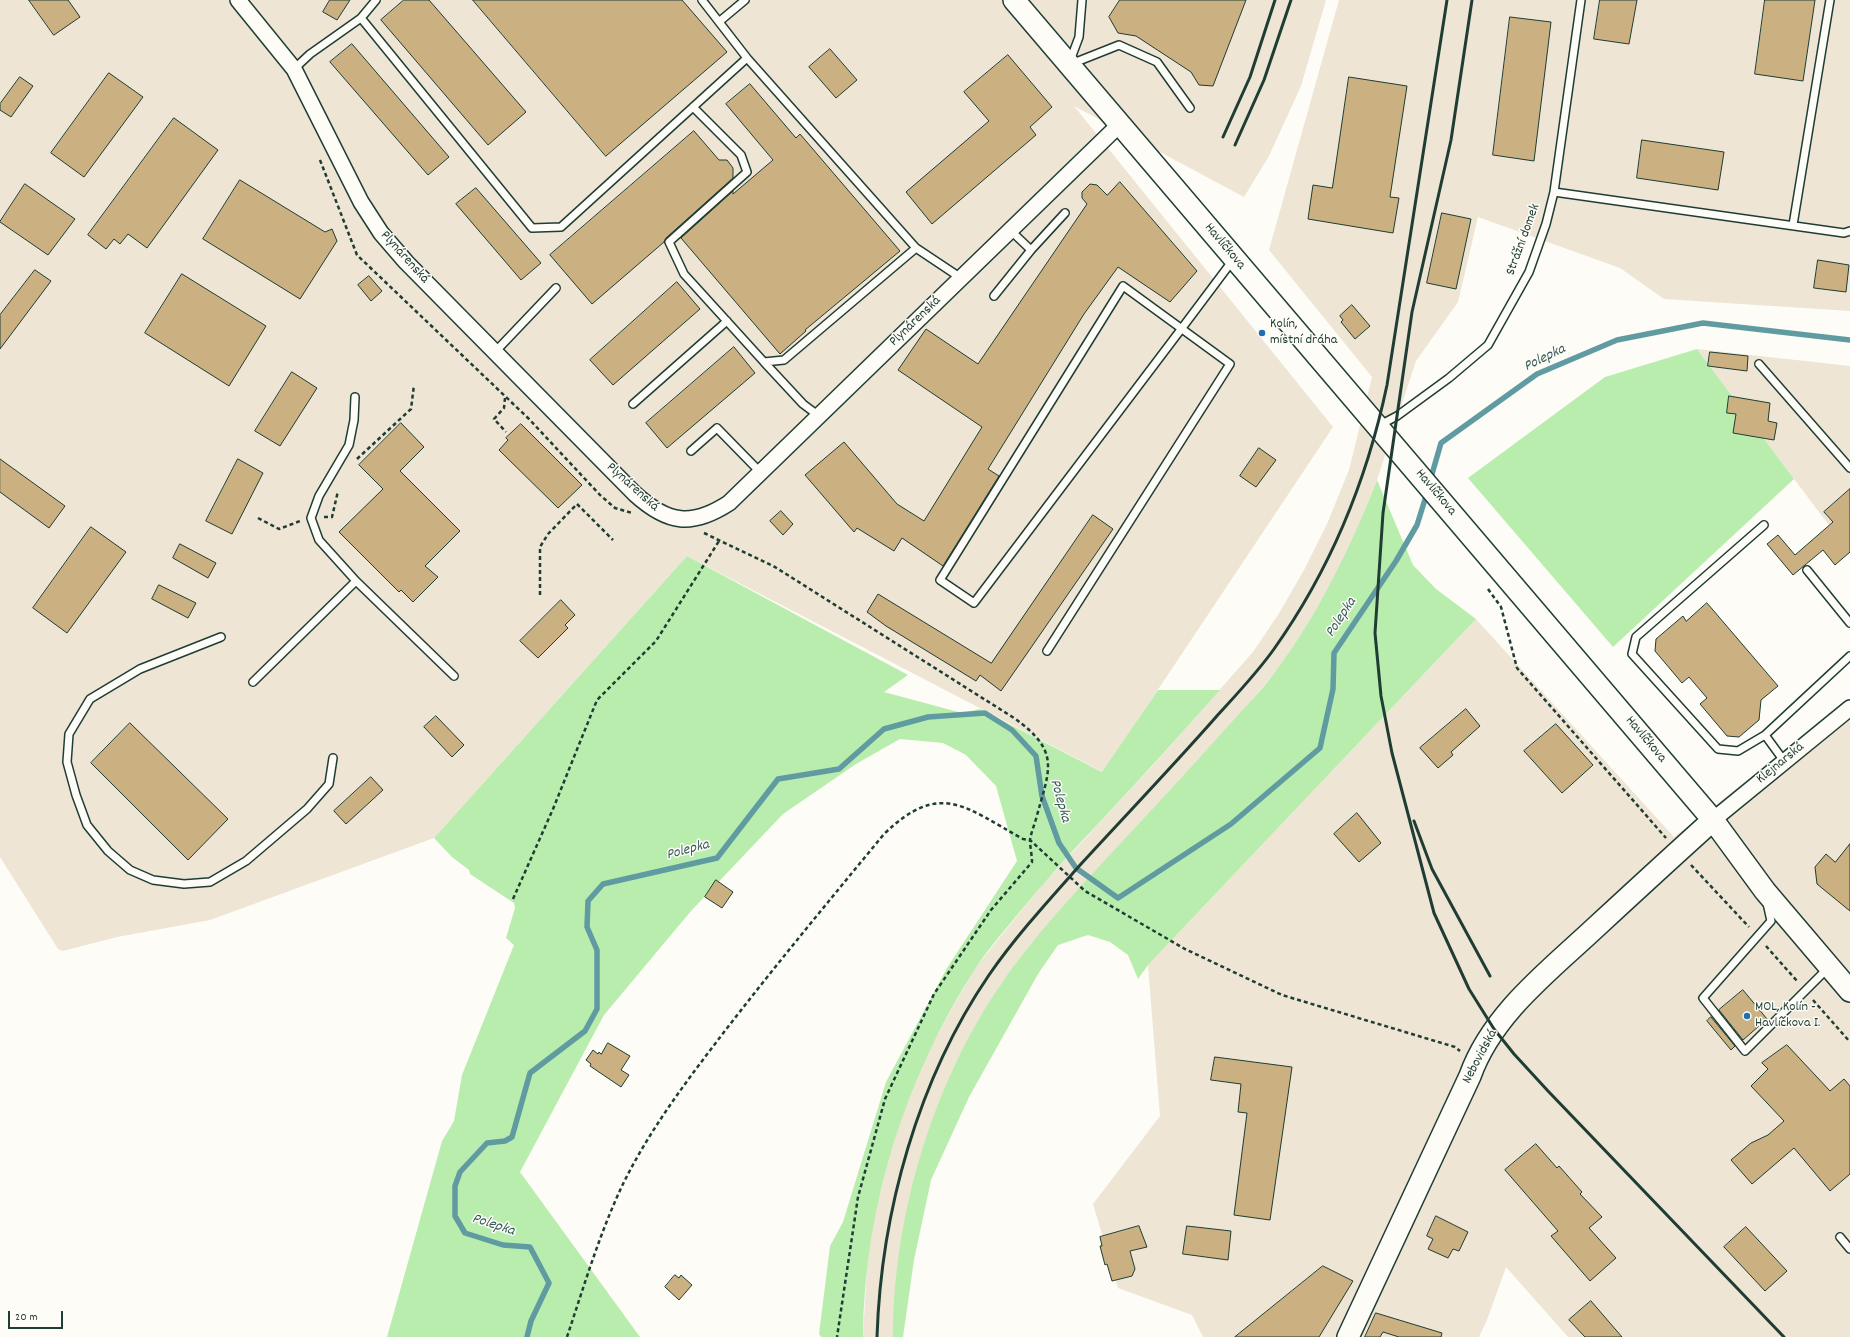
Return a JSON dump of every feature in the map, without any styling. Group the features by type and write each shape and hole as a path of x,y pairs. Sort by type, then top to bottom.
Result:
{"street":[{"name":"Plynárenská","path":"238,0 294,69 361,202 381,233 406,262 640,498 664,516 681,520 696,519 714,513 729,503 1120,124"},
{"name":"Havlíčkova","path":"1014,0 1234,260 1378,426 1713,820 1765,891 1850,991"},
{"name":"Klejnarská","path":"1713,820 1850,708"},
{"name":"Nebovidská","path":"1348,1337 1470,1076 1475,1061 1494,1029 1536,982 1713,820"}],"lane":[{"path":"294,69 310,54 361,18 376,0"},
{"path":"702,0 720,21 747,58 916,248 961,278"},
{"path":"720,21 745,0"},
{"path":"1069,65 1079,36 1082,0"},
{"name":"Strážní domek","path":"1378,426 1397,416 1449,378 1488,345 1529,272 1546,224 1554,192 1581,0"},
{"path":"1793,226 1830,0"},
{"path":"361,18 532,228 561,227 747,58"},
{"path":"1069,65 1119,45 1157,62 1190,108"},
{"path":"693,107 741,155 747,172 669,242 684,274 803,404 819,416"},
{"path":"1554,192 1844,233 1850,231"},
{"path":"994,296 1031,250 1065,213"},
{"path":"1010,230 1031,250"},
{"path":"764,362 784,360 916,248"},
{"path":"1047,651 1230,364 1182,328 1123,286 940,580 974,603 1182,328 1234,260"},
{"path":"495,352 556,288"},
{"path":"633,404 727,321"},
{"path":"1759,364 1850,468"},
{"path":"355,397 354,420 349,445 319,496 311,518 319,540 356,581 454,676"},
{"path":"691,451 717,428 760,472"},
{"path":"1764,525 1636,637 1632,654 1718,749 1738,751 1765,735 1850,656"},
{"path":"1807,570 1850,623"},
{"path":"253,682 356,581"},
{"path":"221,637 140,669 90,699 69,734 68,762 76,795 88,825 108,851 130,870 153,880 184,884 210,882 246,861 307,809 329,784 333,758"},
{"path":"1765,735 1784,761"},
{"path":"1765,891 1771,921 1703,998 1745,1052 1830,966"},
{"path":"1840,1237 1850,1249"}],"path":[{"path":"506,432 494,419 504,408 506,397 600,495 615,508 634,514"},
{"path":"540,595 540,547 548,534 577,504 613,540"},
{"path":"681,520 719,541 775,567 1032,731 1044,748 1049,767 1046,788 1030,840 1032,862 990,910 934,994 885,1099 858,1197 837,1337"},
{"path":"513,899 553,809 597,700 656,641 719,541"},
{"path":"1485,584 1501,607 1517,668 1678,852"},
{"path":"567,1337 611,1213 623,1184 646,1141 694,1072 781,958 884,834 901,818 934,803 951,803 970,810 1023,838 1030,840 1085,891 1185,949 1282,995 1455,1047 1475,1061"}],"shaded area":[{"path":"0,0 1326,0 1301,86 1269,156 1244,197 1074,106 1333,427 1103,772 687,556 434,838 210,920 117,937 63,951 58,949 0,857"},
{"path":"1339,0 1850,0 1850,311 1664,299 1620,268 1478,217 1458,302 1416,361 1377,480 1355,536 1331,584 1303,631 1277,670 1243,710 1178,783 1064,905 1001,984 978,1022 952,1071 932,1122 916,1173 904,1224 897,1270 893,1337 863,1337 867,1266 874,1218 887,1165 903,1113 925,1058 952,1008 976,967 1042,885 1155,763 1253,652 1278,615 1304,570 1327,524 1349,470 1372,377 1269,250"},
{"path":"1697,349 1850,366 1850,553 1794,479"},
{"path":"1476,619 1674,837 1850,701 1850,1337 1568,1337 1506,1267 1487,1320 1479,1337 1203,1337 1192,1315 1118,1288 1093,1204 1160,1116 1148,965"}],"green space":[{"path":"1697,349 1794,479 1613,647 1468,478 1605,377"},
{"path":"1377,480 1413,565 1436,589 1476,619 1148,965 1138,979 1128,955 1110,942 1088,935 1058,945 1038,974 969,1097 931,1180 914,1260 903,1337 893,1337 895,1291 900,1245 909,1198 937,1107 955,1064 977,1023 1013,967 1051,920 1273,675 1308,624 1334,577"},
{"path":"687,556 908,675 884,692 962,713 980,709 1102,772 1158,690 1220,690 1044,883 979,963 950,1011 928,1054 909,1099 893,1145 880,1192 871,1240 865,1288 863,1337 821,1337 819,1334 830,1246 843,1222 886,1082 947,968 1017,861 996,786 966,755 943,743 900,739 856,764 783,814 691,911 604,1015 520,1172 640,1337 387,1337 442,1141 454,1121 462,1075 514,945 506,938 515,908 514,903 470,874 469,870 452,857 434,838"}],"building":[{"path":"29,0 68,0 80,17 54,35"},
{"path":"330,0 350,0 337,20 323,12"},
{"path":"404,0 429,0 526,112 488,145 381,20"},
{"path":"473,0 682,0 727,52 606,156"},
{"path":"1120,0 1246,0 1213,86 1199,85 1191,72 1136,36 1118,33 1109,17"},
{"path":"1600,0 1637,0 1629,44 1594,39"},
{"path":"1765,0 1815,0 1803,81 1755,74"},
{"path":"1510,17 1551,22 1534,161 1493,155"},
{"path":"352,44 449,157 428,175 330,62"},
{"path":"830,49 857,80 836,98 809,67"},
{"path":"1008,55 1052,107 1030,127 1036,135 932,224 906,192 989,121 964,92"},
{"path":"109,73 143,97 84,177 51,153"},
{"path":"20,77 33,86 11,117 0,110 0,104"},
{"path":"1349,77 1407,86 1390,197 1399,198 1393,233 1308,219 1313,185 1332,188"},
{"path":"750,84 796,138 800,134 900,251 805,330 806,331 780,354 681,238 733,191 733,194 773,160 726,104"},
{"path":"174,118 218,150 147,248 128,234 120,244 114,239 106,249 88,235"},
{"path":"694,131 719,160 727,160 733,168 733,178 666,238 664,242 592,304 550,255"},
{"path":"1642,140 1724,152 1718,190 1637,178"},
{"path":"240,180 325,232 332,229 337,241 300,299 203,239"},
{"path":"1120,182 1197,271 1170,302 1118,267 1084,314 988,469 999,476 943,566 902,538 894,551 857,528 854,532 805,475 844,442 897,504 924,521 982,427 898,370 926,329 978,364 1087,204 1082,198 1082,192 1090,184 1097,185 1107,195"},
{"path":"25,184 75,219 48,255 0,222"},
{"path":"476,188 541,263 521,280 456,204"},
{"path":"1442,213 1471,219 1456,289 1427,283"},
{"path":"1818,260 1849,265 1846,292 1814,288"},
{"path":"35,270 51,281 0,349 0,315"},
{"path":"182,274 266,326 229,386 145,333"},
{"path":"369,276 382,291 371,301 358,285"},
{"path":"677,282 700,309 613,385 590,360"},
{"path":"1352,305 1370,326 1355,339 1341,322 1343,320 1340,316"},
{"path":"734,347 755,373 667,448 646,423"},
{"path":"1710,352 1748,356 1747,371 1708,366"},
{"path":"292,372 317,388 280,446 255,431"},
{"path":"1729,396 1770,403 1768,421 1777,423 1774,440 1733,433 1736,414 1727,413"},
{"path":"401,423 424,447 400,471 460,531 425,566 438,577 413,602 401,590 399,592 339,532 383,489 359,465"},
{"path":"521,424 582,485 558,508 499,450 508,440 506,438"},
{"path":"1259,448 1276,460 1256,487 1240,476"},
{"path":"0,459 65,506 49,528 0,492"},
{"path":"238,459 263,473 232,534 206,521"},
{"path":"1850,489 1850,552 1835,565 1823,550 1793,575 1767,544 1778,535 1795,555 1833,522 1824,512"},
{"path":"781,511 793,524 783,535 770,521"},
{"path":"1093,515 1113,529 1001,691 980,675 976,681 886,626 867,612 878,594 991,663"},
{"path":"91,527 126,552 67,633 33,608"},
{"path":"180,544 216,563 208,578 173,558"},
{"path":"159,585 196,603 188,618 152,599"},
{"path":"561,600 575,615 565,625 568,628 538,658 520,641"},
{"path":"1707,603 1778,686 1761,700 1759,720 1739,737 1727,736 1700,704 1707,698 1689,677 1682,683 1655,651 1656,639 1683,616 1686,621"},
{"path":"1466,709 1480,726 1451,752 1453,755 1438,768 1420,748"},
{"path":"436,716 464,745 452,757 424,727"},
{"path":"130,723 228,819 188,860 91,763"},
{"path":"1556,724 1593,765 1562,793 1524,751"},
{"path":"371,777 383,790 346,824 334,811"},
{"path":"1357,813 1381,843 1359,862 1334,834"},
{"path":"1850,844 1850,911 1817,884 1815,867 1826,854 1835,862"},
{"path":"716,880 733,892 722,908 705,897"},
{"path":"1743,990 1767,1019 1743,1040 1719,1010"},
{"path":"1711,1017 1735,1046 1731,1050 1707,1021"},
{"path":"608,1043 630,1056 621,1070 629,1075 621,1087 590,1066 591,1064 586,1060 593,1050 598,1054 599,1052 601,1054"},
{"path":"1787,1045 1830,1091 1844,1079 1850,1086 1850,1174 1830,1191 1794,1148 1752,1184 1731,1160 1751,1143 1768,1135 1784,1121 1751,1086 1768,1069 1762,1063"},
{"path":"1215,1057 1292,1067 1270,1220 1234,1215 1247,1113 1238,1112 1241,1084 1211,1080"},
{"path":"1536,1144 1557,1168 1559,1166 1582,1192 1580,1194 1602,1217 1589,1228 1616,1258 1590,1281 1551,1236 1558,1231 1505,1170"},
{"path":"1436,1216 1468,1232 1459,1251 1453,1249 1448,1258 1428,1249 1433,1239 1427,1236"},
{"path":"1139,1226 1147,1247 1130,1251 1135,1269 1132,1276 1112,1281 1107,1264 1105,1265 1100,1246 1102,1246 1100,1237"},
{"path":"1187,1226 1231,1231 1228,1260 1183,1254"},
{"path":"1746,1227 1787,1271 1765,1291 1724,1247"},
{"path":"1323,1266 1353,1281 1319,1337 1235,1337"},
{"path":"675,1275 679,1278 681,1275 692,1285 679,1300 665,1287"},
{"path":"1591,1301 1622,1337 1585,1337 1569,1320"},
{"path":"1376,1313 1442,1333 1441,1337 1399,1337 1383,1332 1380,1337 1365,1337"}],"waterway":[{"name":"Polepka","path":"1430,481 1441,443 1537,374 1617,340 1703,323 1850,340"},
{"name":"Polepka","path":"527,1337 531,1321 549,1283 530,1247 503,1245 465,1233 455,1216 455,1186 460,1172 487,1143 505,1141 512,1137 530,1073 585,1031 597,1009 597,950 587,927 588,901 603,884 717,858 778,779 839,769 884,729 928,717 985,713 1012,730 1036,756 1042,796 1059,843 1076,868 1118,898 1231,824 1320,748 1333,689 1334,653 1396,561 1417,525 1427,493"}],"railway":[{"path":"1223,137 1250,77 1275,0"},
{"path":"1235,145 1264,80 1291,0"},
{"path":"877,1337 880,1290 886,1242 895,1195 923,1102 942,1058 964,1015 989,975 1033,918 1239,692 1274,649 1312,588 1344,523 1369,455 1387,385 1447,0"},
{"path":"1472,0 1451,140 1412,312 1383,513 1375,633 1381,696 1392,753 1434,913 1469,989 1494,1029 1514,1054 1548,1091 1784,1337"},
{"path":"1414,821 1432,869 1490,976"}],"place":[{"name":"Kolín, místní dráha","path":"1262,333"},
{"name":"MOL, Kolín - Havlíčkova I.","path":"1747,1016"}]}
